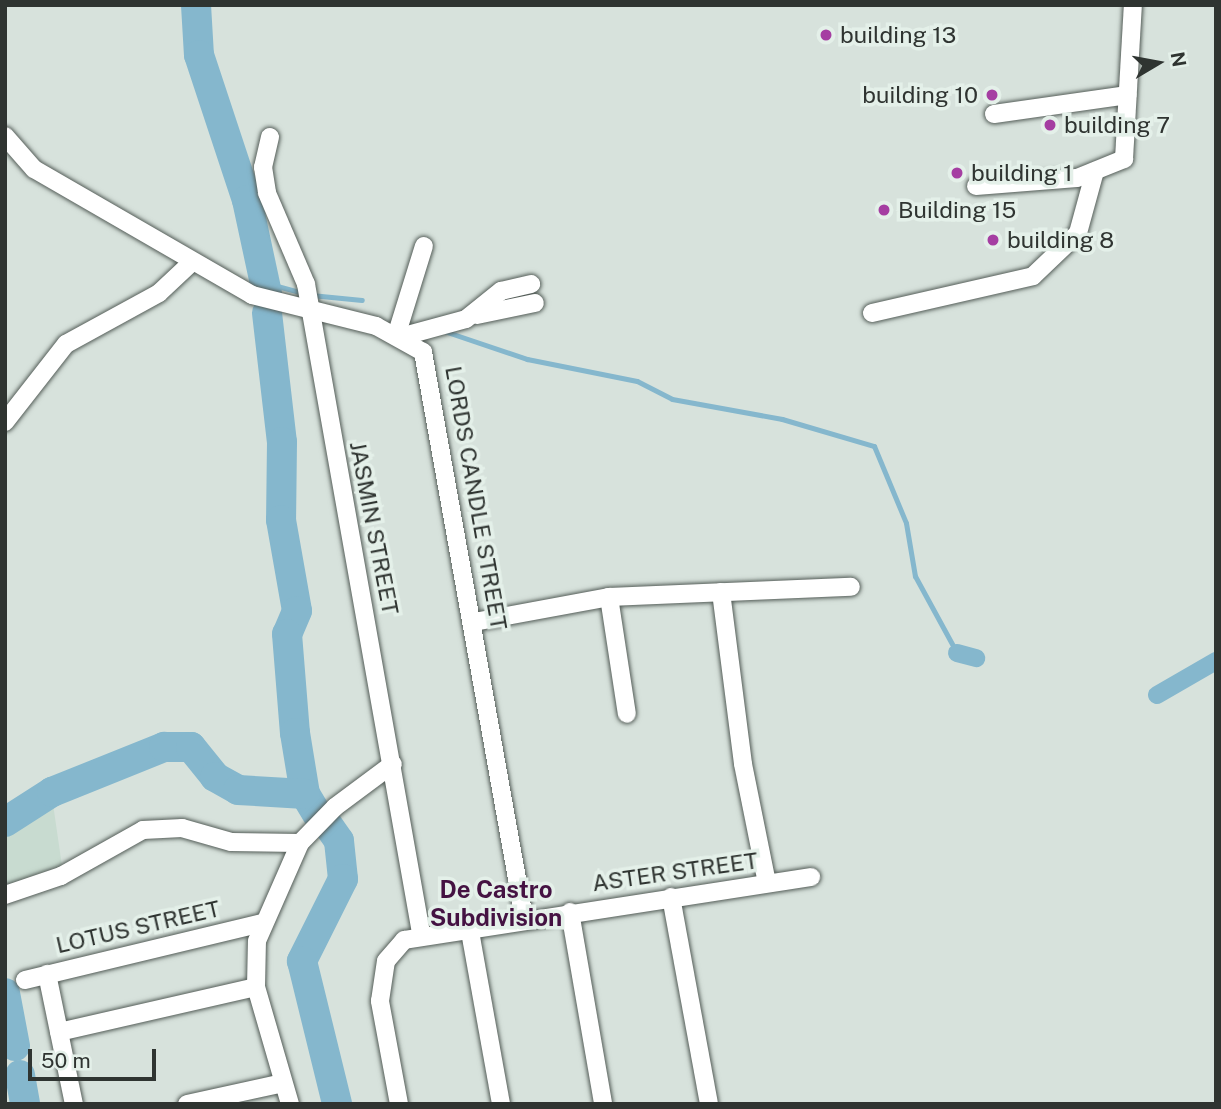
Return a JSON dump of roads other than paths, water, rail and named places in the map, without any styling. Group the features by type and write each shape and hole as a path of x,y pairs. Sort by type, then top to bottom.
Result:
{"street":[{"path":"976,186 1077,178 1124,159 1133,5"},
{"path":"994,114 1128,95"},
{"path":"5,136 34,169 252,295 401,335 473,315 535,303"},
{"name":"JASMIN STREET","path":"270,137 263,167 267,193 306,284 421,933"},
{"path":"872,313 1033,276 1078,233 1095,171"},
{"path":"401,335 424,246"},
{"path":"5,422 66,344 159,293 192,261"},
{"path":"473,315 501,291 531,284"},
{"name":"LORDS CANDLE STREET","path":"401,335 427,362 524,918"},
{"path":"474,622 609,597 851,587"},
{"path":"721,592 743,764 767,883"},
{"path":"609,597 627,714"},
{"path":"290,1104 256,987 263,923 300,843 335,807 393,764"},
{"path":"5,895 61,876 143,830 182,828 231,842 300,843"},
{"name":"ASTER STREET","path":"421,933 811,877"},
{"path":"671,897 709,1104"},
{"path":"570,912 603,1104"},
{"name":"LOTUS STREET","path":"24,979 263,923"},
{"path":"469,926 501,1104"},
{"path":"399,1104 381,978 393,949 421,933"},
{"path":"47,974 74,1104"},
{"path":"59,1032 256,987"},
{"path":"187,1104 283,1083"}],"waterway":[{"path":"196,5 199,55 247,200 267,293"},
{"path":"266,283 303,293"},
{"path":"311,295 362,300"},
{"path":"267,313 282,442 281,520 297,611 287,634 295,733 305,794 317,814"},
{"path":"444,331 527,359 637,381 672,399 782,419 874,446 906,523 915,576 957,653"},
{"path":"957,653 976,658"},
{"path":"1157,695 1216,661"},
{"path":"5,822 52,792 164,747 191,747 215,777 238,790 305,794"},
{"path":"328,825 339,841 343,879 302,961 337,1104"},
{"path":"5,993 15,1046"},
{"path":"20,1075 25,1104"}],"place":[{"name":"building 13","path":"826,35"},
{"name":"building 10","path":"992,95"},
{"name":"building 7","path":"1050,125"},
{"name":"building 1","path":"957,173"},
{"name":"Building 15","path":"884,210"},
{"name":"building 8","path":"993,240"}],"district":[{"name":"De Castro Subdivision","path":"496,904"}]}
